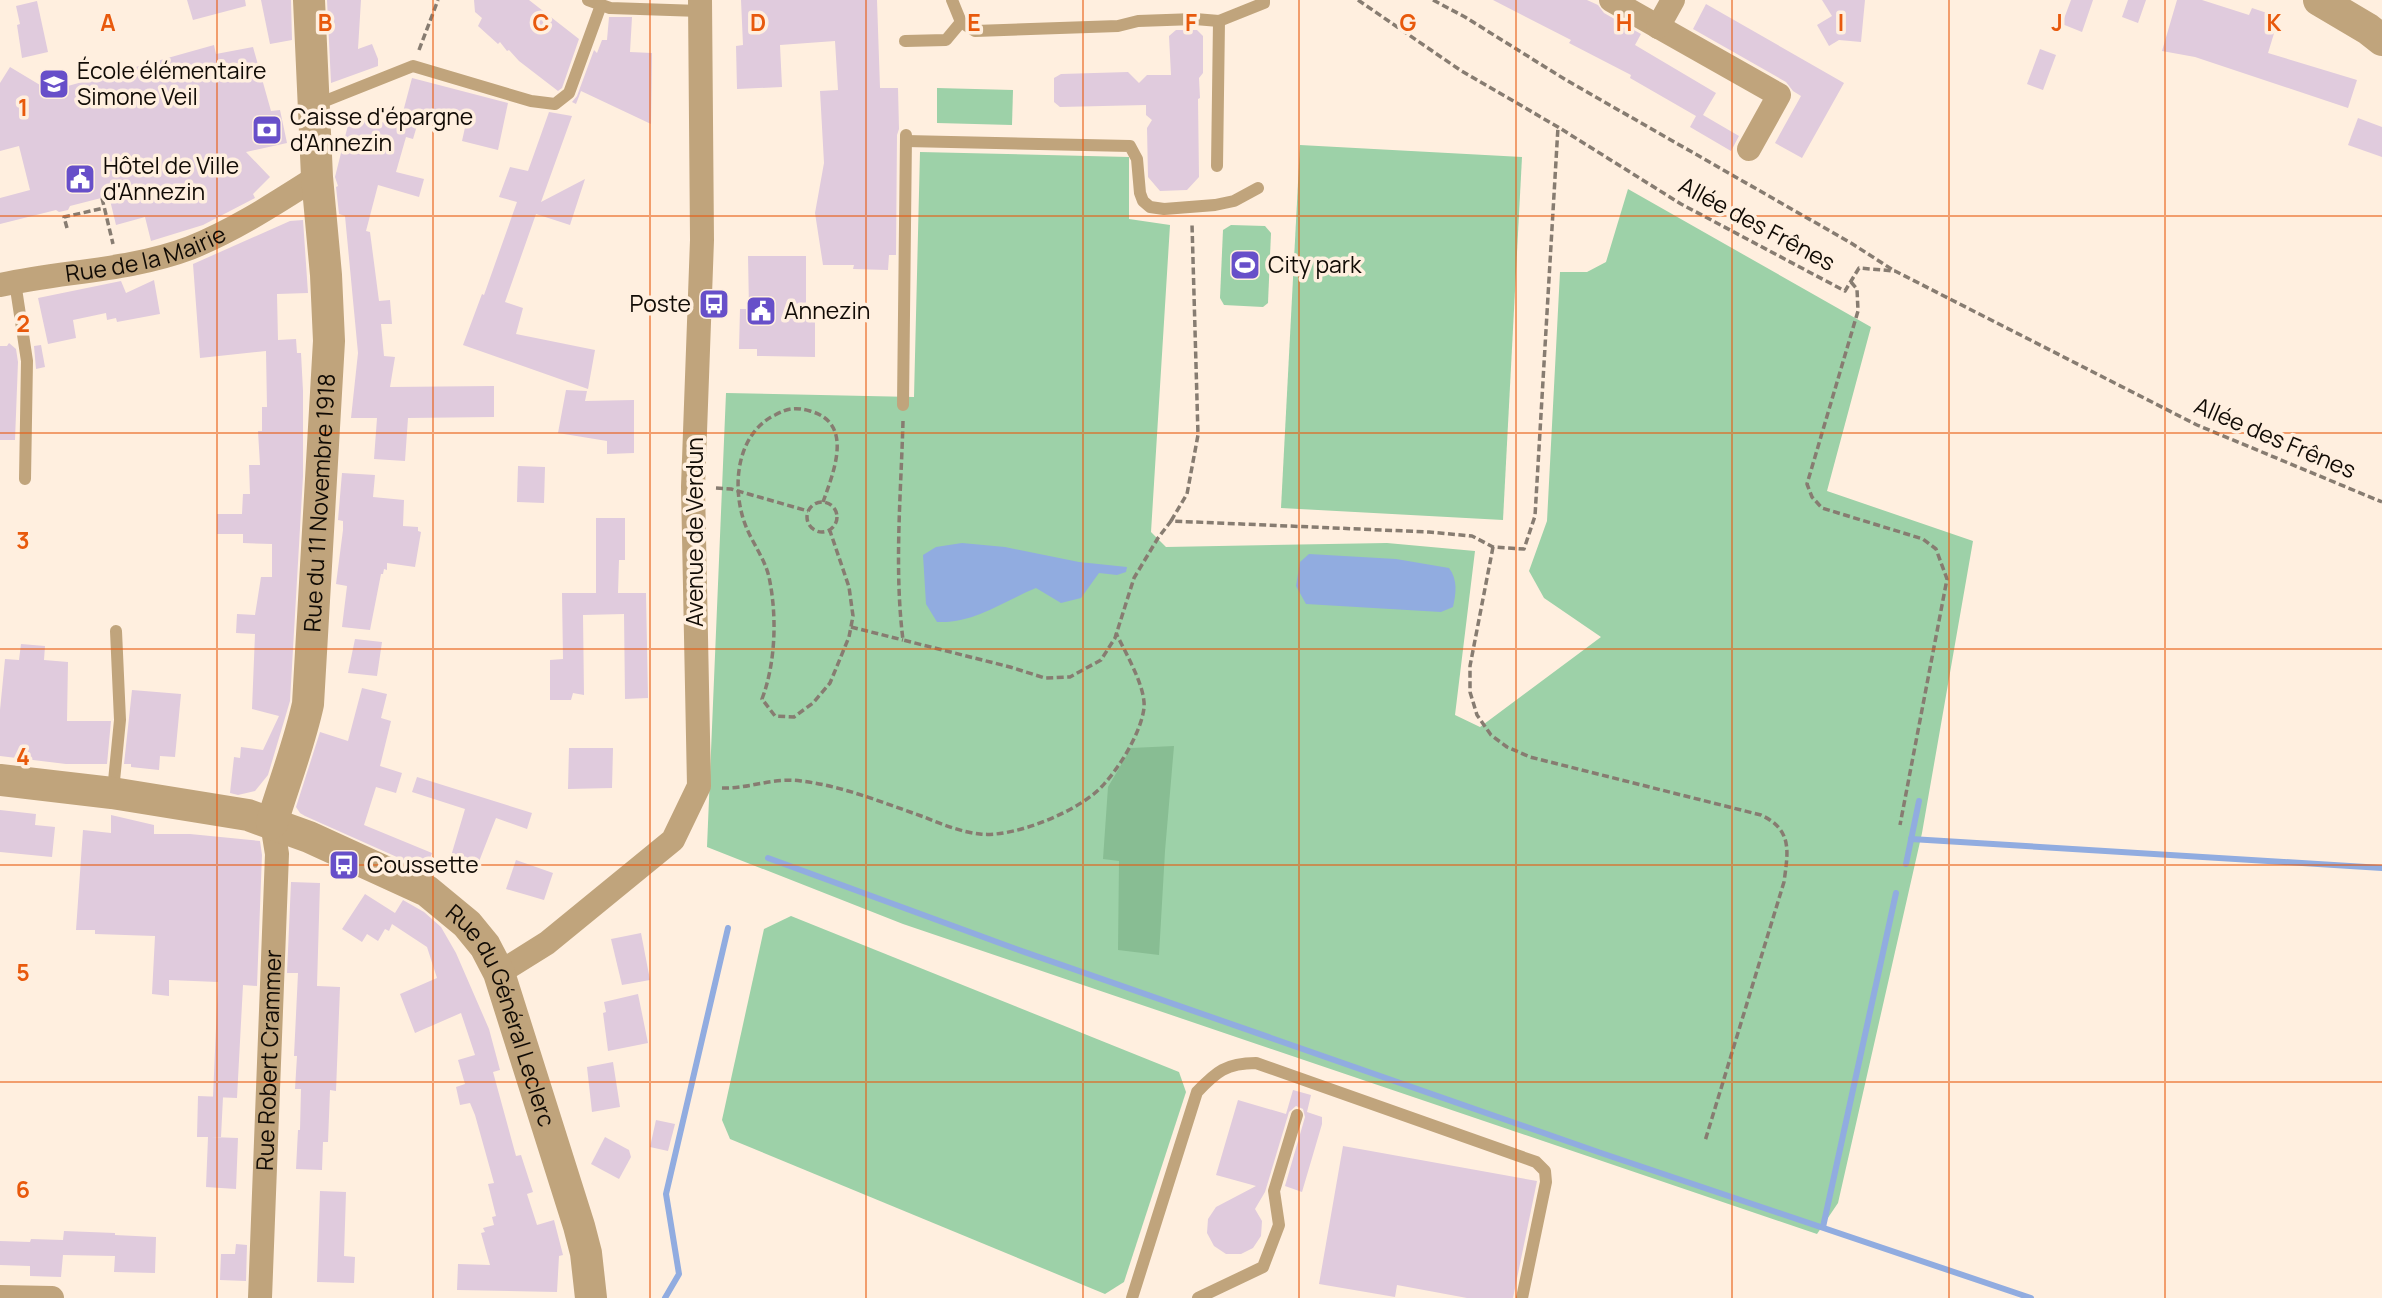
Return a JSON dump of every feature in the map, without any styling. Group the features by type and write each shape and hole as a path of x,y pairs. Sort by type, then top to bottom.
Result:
{"street":[{"name":"Rue du 11 Novembre 1918","path":"272,823 300,742 308,704 328,341 309,0"},
{"path":"1611,0 1779,95 1749,149"},
{"path":"1658,27 1673,0"},
{"path":"2319,0 2382,40"},
{"name":"Avenue de Verdun","path":"499,973 547,943 673,839 699,786 692,488 702,240 700,6"},
{"name":"Rue de la Mairie","path":"7,283 119,267 190,248 257,215 317,177"},
{"name":"Rue du Général Leclerc","path":"0,780 112,793 248,815 309,837 427,891 467,924 485,946 499,973 579,1226 586,1253 591,1298"},
{"name":"Rue Robert Crammer","path":"260,1298 277,854 272,823"},
{"path":"0,1297 52,1298"}],"lane":[{"path":"588,0 610,8 700,6"},
{"path":"952,0 961,22 975,31 1118,26 1138,21 1219,21 1264,3 1264,0"},
{"path":"315,105 413,66 531,101 555,104 569,93 601,5"},
{"path":"1217,166 1219,21"},
{"path":"905,41 946,40 961,22"},
{"path":"904,405 906,138 1130,146 1137,159 1143,201 1150,207 1164,209 1234,201 1258,188"},
{"path":"7,283 27,361 25,479"},
{"path":"112,793 120,720 116,631"},
{"path":"1132,1298 1197,1092 1216,1072 1238,1063 1256,1063 1536,1163 1545,1171 1546,1182 1522,1298"},
{"path":"1198,1298 1263,1267 1279,1225 1274,1191 1297,1115"}],"path":[{"path":"413,66 438,0"},
{"name":"Allée des Frênes","path":"1358,0 1460,70 1681,204 1845,291 1859,268 1895,271 2197,425 2382,502"},
{"path":"1433,0 1895,271"},
{"path":"1171,521 1429,531 1472,536 1493,547 1524,549 1535,516 1558,127"},
{"path":"102,198 119,267"},
{"path":"851,626 1045,678 1070,677 1101,660 1116,633 1134,578 1187,494 1198,435 1191,207"},
{"path":"67,228 64,217 104,208"},
{"path":"1851,282 1857,289 1858,311 1808,484 1812,497 1822,508 1923,538 1936,549 1947,579 1900,825"},
{"path":"903,640 899,572 904,405"},
{"path":"823,502 830,483 838,439 834,426 826,417 800,409 788,408 768,418 751,433 744,451 737,491 743,520 768,573 774,607 768,682 762,698 775,716 794,717 813,703 830,683 849,637 853,616 849,587 830,531"},
{"path":"692,488 737,491 808,511"},
{"path":"823,502 830,504 838,516 830,531 822,533 809,525 808,511 813,505 823,502"},
{"path":"1493,547 1471,666 1470,692 1478,715 1491,734 1507,747 1530,757 1761,815 1774,822 1787,842 1784,882 1705,1141"},
{"path":"699,786 741,789 769,781 800,781 854,793 979,834 1006,834 1038,825 1083,801 1104,785 1135,738 1144,707 1142,691 1116,633"}],"green space":[{"path":"937,88 1013,90 1012,125 937,123"},
{"path":"1300,145 1522,157 1503,520 1281,508"},
{"path":"920,152 1129,157 1129,219 1170,225 1151,532 1166,547 1387,543 1475,551 1455,715 1480,727 1601,637 1544,598 1529,571 1547,521 1560,272 1587,272 1606,262 1628,189 1871,327 1827,491 1973,541 1922,833 1838,1203 1817,1234 903,924 707,847 726,393 914,397"},
{"name":"City park","path":"1231,225 1265,226 1271,233 1268,303 1263,307 1224,305 1220,298 1223,230"},
{"path":"1174,746 1159,955 1118,950 1119,861 1103,859 1108,787 1131,748"},
{"path":"791,916 1179,1072 1186,1092 1124,1282 1105,1294 730,1139 722,1120 764,929"}],"water":[{"path":"962,543 1005,547 1079,562 1127,567 1126,572 1117,575 1099,573 1081,598 1061,603 1036,588 976,616 937,622 926,604 923,555 936,547"},
{"path":"1309,554 1396,559 1449,568 1455,582 1453,607 1441,612 1306,604 1296,586 1300,562"}],"building":[{"path":"187,0 245,0 246,6 193,20"},
{"path":"261,0 291,0 292,40 270,44"},
{"path":"327,0 361,0 358,49 372,44 378,66 331,83"},
{"path":"474,0 529,0 579,39 562,88 558,91 478,26 482,18 475,12"},
{"path":"741,0 877,0 880,88 898,88 896,255 889,255 888,270 853,269 854,265 823,265 815,213 824,163 820,91 838,90 835,41 780,45 782,87 737,89 736,46 743,45"},
{"path":"1493,0 1587,0 1598,5 1604,13 1641,34 1635,45 1716,93 1703,115 1739,136 1731,151 1690,127 1696,116 1630,78 1631,75 1569,43 1571,40"},
{"path":"1822,0 1865,0 1861,42 1839,40 1829,46 1817,25 1832,16"},
{"path":"2071,0 2093,0 2082,32 2062,24"},
{"path":"2128,0 2146,0 2138,23 2122,17"},
{"path":"2177,0 2202,0 2249,15 2252,8 2279,17 2268,53 2357,80 2348,108 2195,57 2162,51"},
{"path":"37,1 48,52 22,58 16,6"},
{"path":"1706,4 1844,83 1802,158 1775,143 1801,96 1786,82 1693,29"},
{"path":"609,17 632,17 630,52 652,53 651,124 581,91 576,104 572,102 577,96 594,50 597,53 602,40 607,40"},
{"path":"1176,30 1197,30 1203,36 1203,73 1199,78 1198,99 1199,177 1187,190 1160,191 1148,177 1147,128 1152,120 1146,115 1146,105 1060,107 1054,102 1054,78 1061,74 1128,72 1139,83 1147,75 1171,75 1169,36"},
{"path":"214,45 216,54 253,47 271,111 280,110 287,143 246,152 270,177 253,194 255,198 203,225 151,241 145,217 116,225 109,196 70,206 68,210 56,210 0,224 0,198 30,190 19,146 0,151 0,83 10,67 50,91"},
{"path":"2040,49 2056,55 2043,90 2027,84"},
{"path":"412,78 508,103 498,150 462,141 466,123 432,114 430,122 419,119 413,139 406,137 396,172 424,179 419,197 378,185 366,231 370,232 379,301 390,300 392,324 381,324 384,356 395,357 390,387 494,386 494,417 408,418 405,461 374,459 377,418 351,418 358,353 345,216 339,214 335,177 351,113 399,127"},
{"path":"549,112 572,116 541,202 585,179 570,225 536,214 505,302 523,308 516,334 595,350 588,389 463,345 517,202 499,197 510,167 528,171"},
{"path":"2358,118 2382,127 2382,157 2348,145"},
{"path":"303,220 308,293 277,294 278,340 296,339 297,353 301,353 303,391 303,476 290,701 268,775 255,791 238,795 230,793 234,757 240,758 241,747 263,750 279,716 252,709 255,634 236,633 237,614 255,615 261,577 272,577 272,544 243,543 243,534 217,534 217,514 242,514 243,494 250,494 249,465 260,465 258,431 262,431 262,407 267,407 266,351 200,358 193,264 290,221"},
{"path":"748,256 806,256 806,312 815,312 815,357 757,356 757,349 739,349 740,309 749,309"},
{"path":"154,280 160,314 117,322 116,318 107,320 106,313 73,320 76,338 48,344 38,298 121,281 126,293"},
{"path":"9,343 16,349 18,362 15,440 0,440 0,346 7,346"},
{"path":"41,345 45,367 36,369 34,346"},
{"path":"566,390 587,391 585,401 634,400 634,453 607,454 607,441 558,433"},
{"path":"518,466 545,467 544,503 517,502"},
{"path":"342,473 375,475 373,497 404,500 403,526 418,527 421,532 415,567 387,563 387,570 384,569 381,574 370,630 342,627 347,586 336,584 343,530 343,521 338,520"},
{"path":"596,518 625,518 625,560 619,560 618,593 646,593 648,698 625,699 624,614 583,615 584,695 573,693 571,700 550,700 550,660 563,659 562,593 596,593"},
{"path":"355,639 382,642 377,676 348,673"},
{"path":"21,644 45,646 44,660 68,662 67,721 111,721 107,764 66,764 0,756 0,710 5,659 19,660"},
{"path":"362,688 387,694 381,718 391,721 380,766 402,773 396,793 376,787 364,825 432,853 426,870 305,816 296,807 320,732 348,741"},
{"path":"132,690 181,694 175,757 160,756 159,770 124,764"},
{"path":"569,748 613,748 612,788 568,789"},
{"path":"417,777 532,813 527,829 496,818 478,864 451,856 465,809 412,792"},
{"path":"0,810 36,814 35,825 55,827 52,857 0,852"},
{"path":"111,815 154,825 154,834 190,834 260,841 262,855 257,986 243,985 237,1098 213,1097 218,982 169,980 169,996 152,994 155,936 95,934 95,930 76,930 83,830 111,833"},
{"path":"516,860 553,873 544,900 506,889"},
{"path":"291,882 320,883 317,986 340,987 336,1091 330,1090 328,1142 323,1142 322,1170 296,1169 301,1089 295,1089 297,1056 294,1056 298,973 287,973"},
{"path":"365,894 395,913 403,900 424,912 441,927 456,953 489,1029 500,1070 493,1072 516,1156 521,1155 533,1192 527,1194 537,1225 554,1220 563,1255 559,1256 557,1292 457,1290 458,1264 490,1265 481,1233 485,1232 483,1228 494,1225 492,1217 496,1216 488,1184 494,1183 475,1115 470,1103 460,1105 456,1087 465,1084 458,1060 475,1055 461,1013 415,1033 400,994 437,978 427,947 392,924 389,931 385,929 378,941 367,934 362,942 342,929"},
{"path":"641,933 650,980 622,985 611,939"},
{"path":"638,994 648,1043 608,1051 604,1002"},
{"path":"613,1062 620,1107 592,1112 587,1067"},
{"path":"1293,1090 1311,1095 1307,1112 1322,1117 1302,1192 1285,1186 1305,1117 1303,1109 1296,1106 1289,1112 1265,1192 1255,1209 1262,1221 1261,1236 1253,1248 1241,1254 1226,1254 1214,1246 1207,1233 1208,1219 1216,1207 1256,1186 1216,1175 1238,1100 1286,1114"},
{"path":"198,1096 223,1097 221,1137 211,1137 238,1138 236,1189 206,1187 208,1137 197,1137"},
{"path":"656,1120 675,1124 668,1151 650,1147"},
{"path":"605,1137 629,1150 631,1157 619,1179 591,1164"},
{"path":"1343,1146 1537,1181 1513,1298 1467,1298 1397,1285 1395,1297 1319,1284"},
{"path":"320,1191 346,1192 344,1256 355,1257 354,1283 317,1282"},
{"path":"64,1231 156,1237 155,1273 114,1272 115,1256 63,1255 61,1277 30,1276 30,1266 0,1265 0,1241 63,1240"},
{"path":"236,1244 247,1245 246,1281 220,1280 221,1254 235,1254"}],"waterway":[{"path":"1906,864 1919,801"},
{"path":"1911,839 2382,868"},
{"path":"768,858 1016,949 1601,1153 2031,1298"},
{"path":"1823,1227 1896,893"},
{"path":"665,1298 679,1274 666,1194 728,928"}],"place":[{"name":"École élémentaire Simone Veil","path":"54,84"},
{"name":"Caisse d'épargne d'Annezin","path":"267,130"},
{"name":"Hôtel de Ville d'Annezin","path":"80,179"},
{"name":"City park","path":"1245,265"},
{"name":"Poste","path":"714,304"},
{"name":"Annezin","path":"761,311"},
{"name":"Coussette","path":"344,865"}]}
